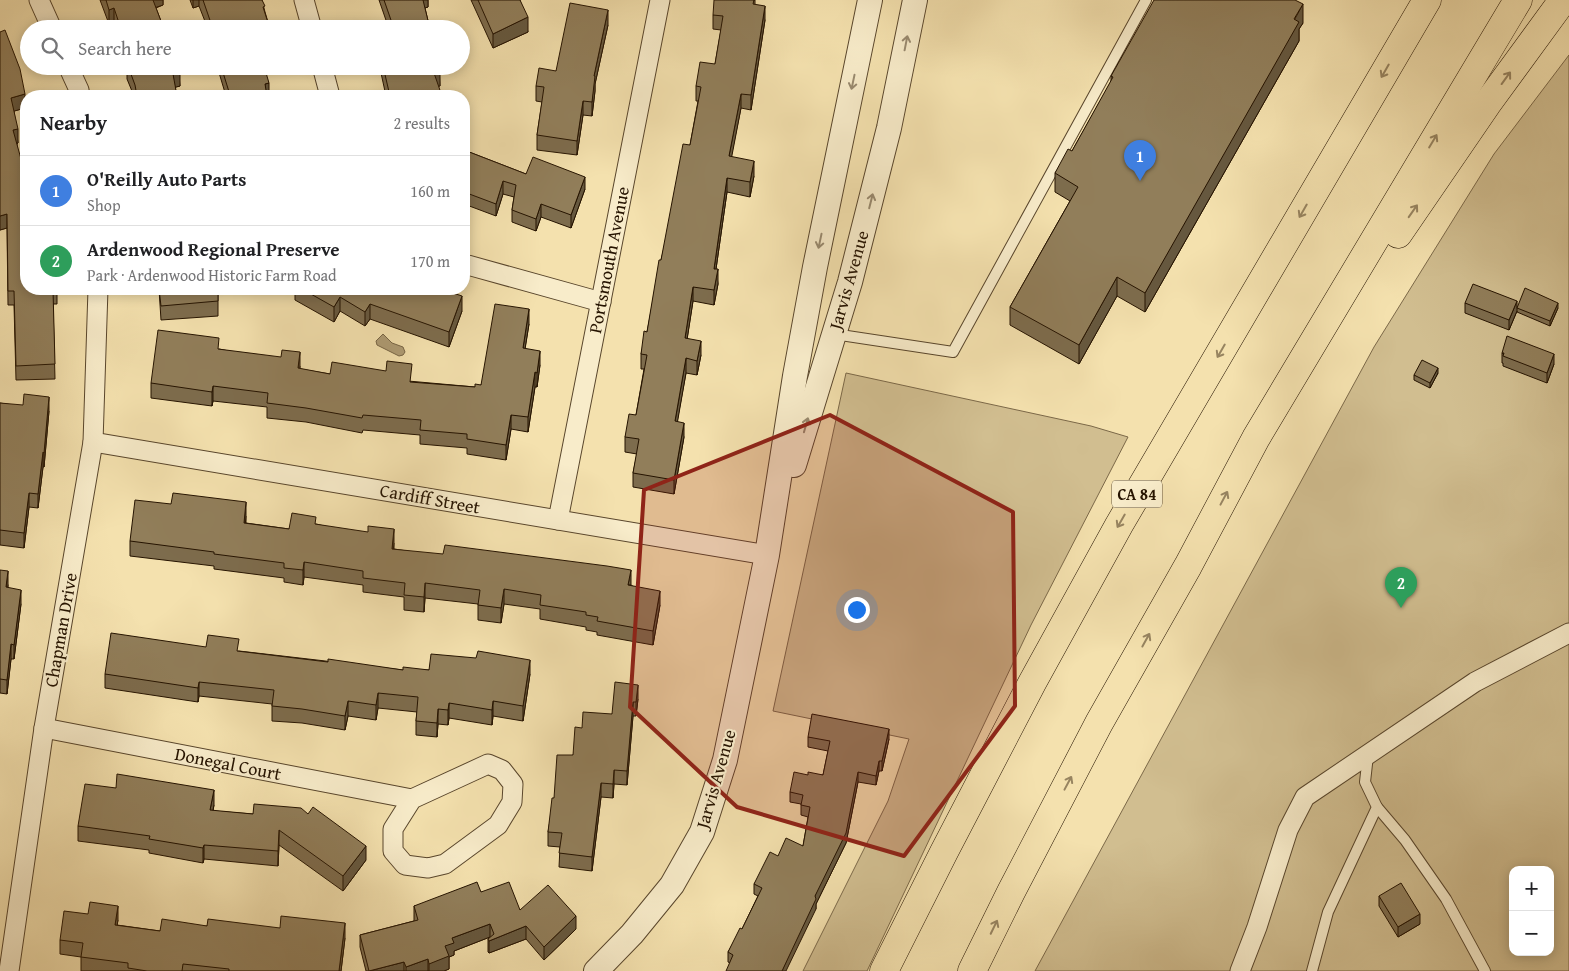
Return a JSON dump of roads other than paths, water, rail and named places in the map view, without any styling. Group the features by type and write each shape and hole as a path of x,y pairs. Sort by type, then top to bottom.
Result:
{"highway":[{"path":"1410,29 1420,0"},
{"name":"CA 84","path":"884,971 1032,683 1119,525 1427,0"},
{"path":"972,971 1099,723 1188,566 1256,438 1518,0"},
{"path":"1256,438 1487,104 1563,0"}],"street":[{"path":"40,0 48,20"},
{"path":"304,0 310,20"},
{"name":"Portsmouth Avenue","path":"558,520 660,0"},
{"name":"Jarvis Avenue","path":"596,971 632,934 672,884 702,832 725,760 767,555 815,267 870,0"},
{"name":"Jarvis Avenue","path":"767,555 850,282 889,128 915,0"},
{"path":"72,75 79,90"},
{"path":"324,75 328,90"},
{"path":"470,266 601,302"},
{"name":"Chapman Drive","path":"9,971 44,728 93,442 98,295"},
{"name":"Cardiff Street","path":"93,442 767,555"},
{"path":"1240,971 1257,927 1288,830 1305,797 1475,682 1569,633"},
{"name":"Donegal Court","path":"44,728 412,799"},
{"path":"488,764 502,770 513,784 512,802 498,825 445,864 428,868 405,865 393,851 393,829 412,799 488,764"}],"lane":[{"path":"834,334 953,352 1146,0"},
{"path":"1368,755 1365,782 1377,807 1405,840 1446,899 1485,971"},
{"path":"1312,971 1328,912 1377,807"}],"place":[{"name":"O'Reilly Auto Parts","path":"1140,181"},
{"name":"Ardenwood Regional Preserve","path":"1401,608"}]}
